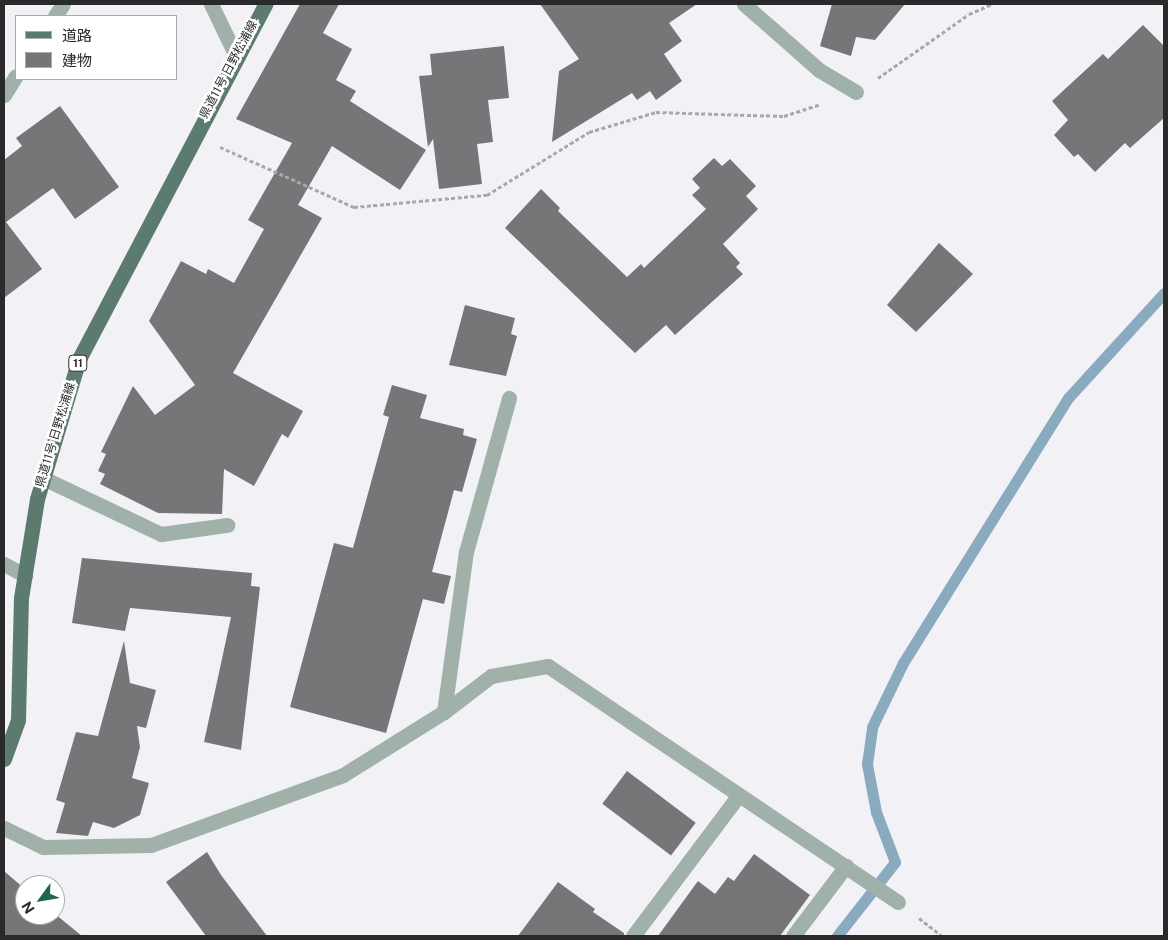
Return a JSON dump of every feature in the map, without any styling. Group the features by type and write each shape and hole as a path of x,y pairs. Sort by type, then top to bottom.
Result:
{"main road":[{"name":"県道11号 日野松浦線","path":"4,759 18,720 24,575 43,478 80,359 236,56 265,4"}],"street":[{"path":"56,15 63,4"},
{"path":"211,4 236,56"},
{"path":"744,4 819,70 856,92"},
{"path":"4,95 15,78"},
{"path":"444,712 466,552 509,398"},
{"path":"43,478 162,534 227,524"},
{"path":"4,564 24,575"},
{"path":"4,828 43,848 152,845 343,775 444,712 491,676 548,666 898,902"},
{"path":"632,936 739,795"},
{"path":"793,936 851,869"}],"path":[{"path":"195,135 354,207 487,195 589,132 656,112 784,116 856,92 969,14 992,4"}],"building":[{"path":"300,4 339,4 323,33 352,49 336,80 356,91 350,101 426,150 400,190 332,146 298,205 322,218 233,373 303,411 288,438 282,434 254,486 224,469 222,514 158,513 100,484 105,474 98,471 106,454 101,452 133,386 155,415 195,385 149,321 181,261 206,274 208,269 234,283 264,229 248,220 292,143 236,119"},
{"path":"540,4 697,4 669,23 682,41 664,54 682,81 656,100 650,91 637,100 632,93 552,142 559,71 579,59"},
{"path":"832,4 905,4 875,40 856,37 851,56 820,46"},
{"path":"1143,25 1164,46 1164,118 1130,148 1125,143 1095,172 1078,154 1074,157 1054,135 1068,120 1052,101 1103,54 1108,59"},
{"path":"504,46 509,98 488,100 493,142 477,144 482,184 439,189 433,139 428,147 419,76 432,75 430,54"},
{"path":"60,106 119,187 75,219 53,188 6,222 42,269 4,298 4,160 22,146 16,138"},
{"path":"714,158 722,166 730,159 756,186 746,196 758,209 723,244 740,263 736,267 743,274 675,335 666,325 635,353 505,228 541,189 560,208 558,211 627,277 641,264 644,268 706,209 692,195 700,188 692,179"},
{"path":"939,243 973,274 916,332 887,305"},
{"path":"465,305 515,318 511,334 517,336 506,376 449,365"},
{"path":"392,385 427,395 420,418 464,429 463,435 477,439 462,492 454,490 432,572 451,576 444,604 423,599 386,733 290,707 334,543 353,548 389,417 383,415"},
{"path":"82,558 252,573 251,586 260,587 241,750 204,742 231,617 130,608 125,631 72,623"},
{"path":"124,641 130,683 156,690 146,728 137,726 140,747 132,778 149,783 140,815 114,828 93,822 88,836 56,833 65,803 56,800 76,732 98,736"},
{"path":"627,771 696,823 671,856 602,804"},
{"path":"207,852 221,875 267,936 206,936 166,882"},
{"path":"754,854 810,895 780,936 658,936 698,881 715,894 728,877 734,881"},
{"path":"4,871 15,880 15,925 65,925 65,922 82,936 4,936"},
{"path":"558,882 595,909 593,912 624,933 624,936 518,936"}],"waterway":[{"path":"837,936 895,862 876,812 867,764 872,727 903,663 1068,398 1164,293"}]}
